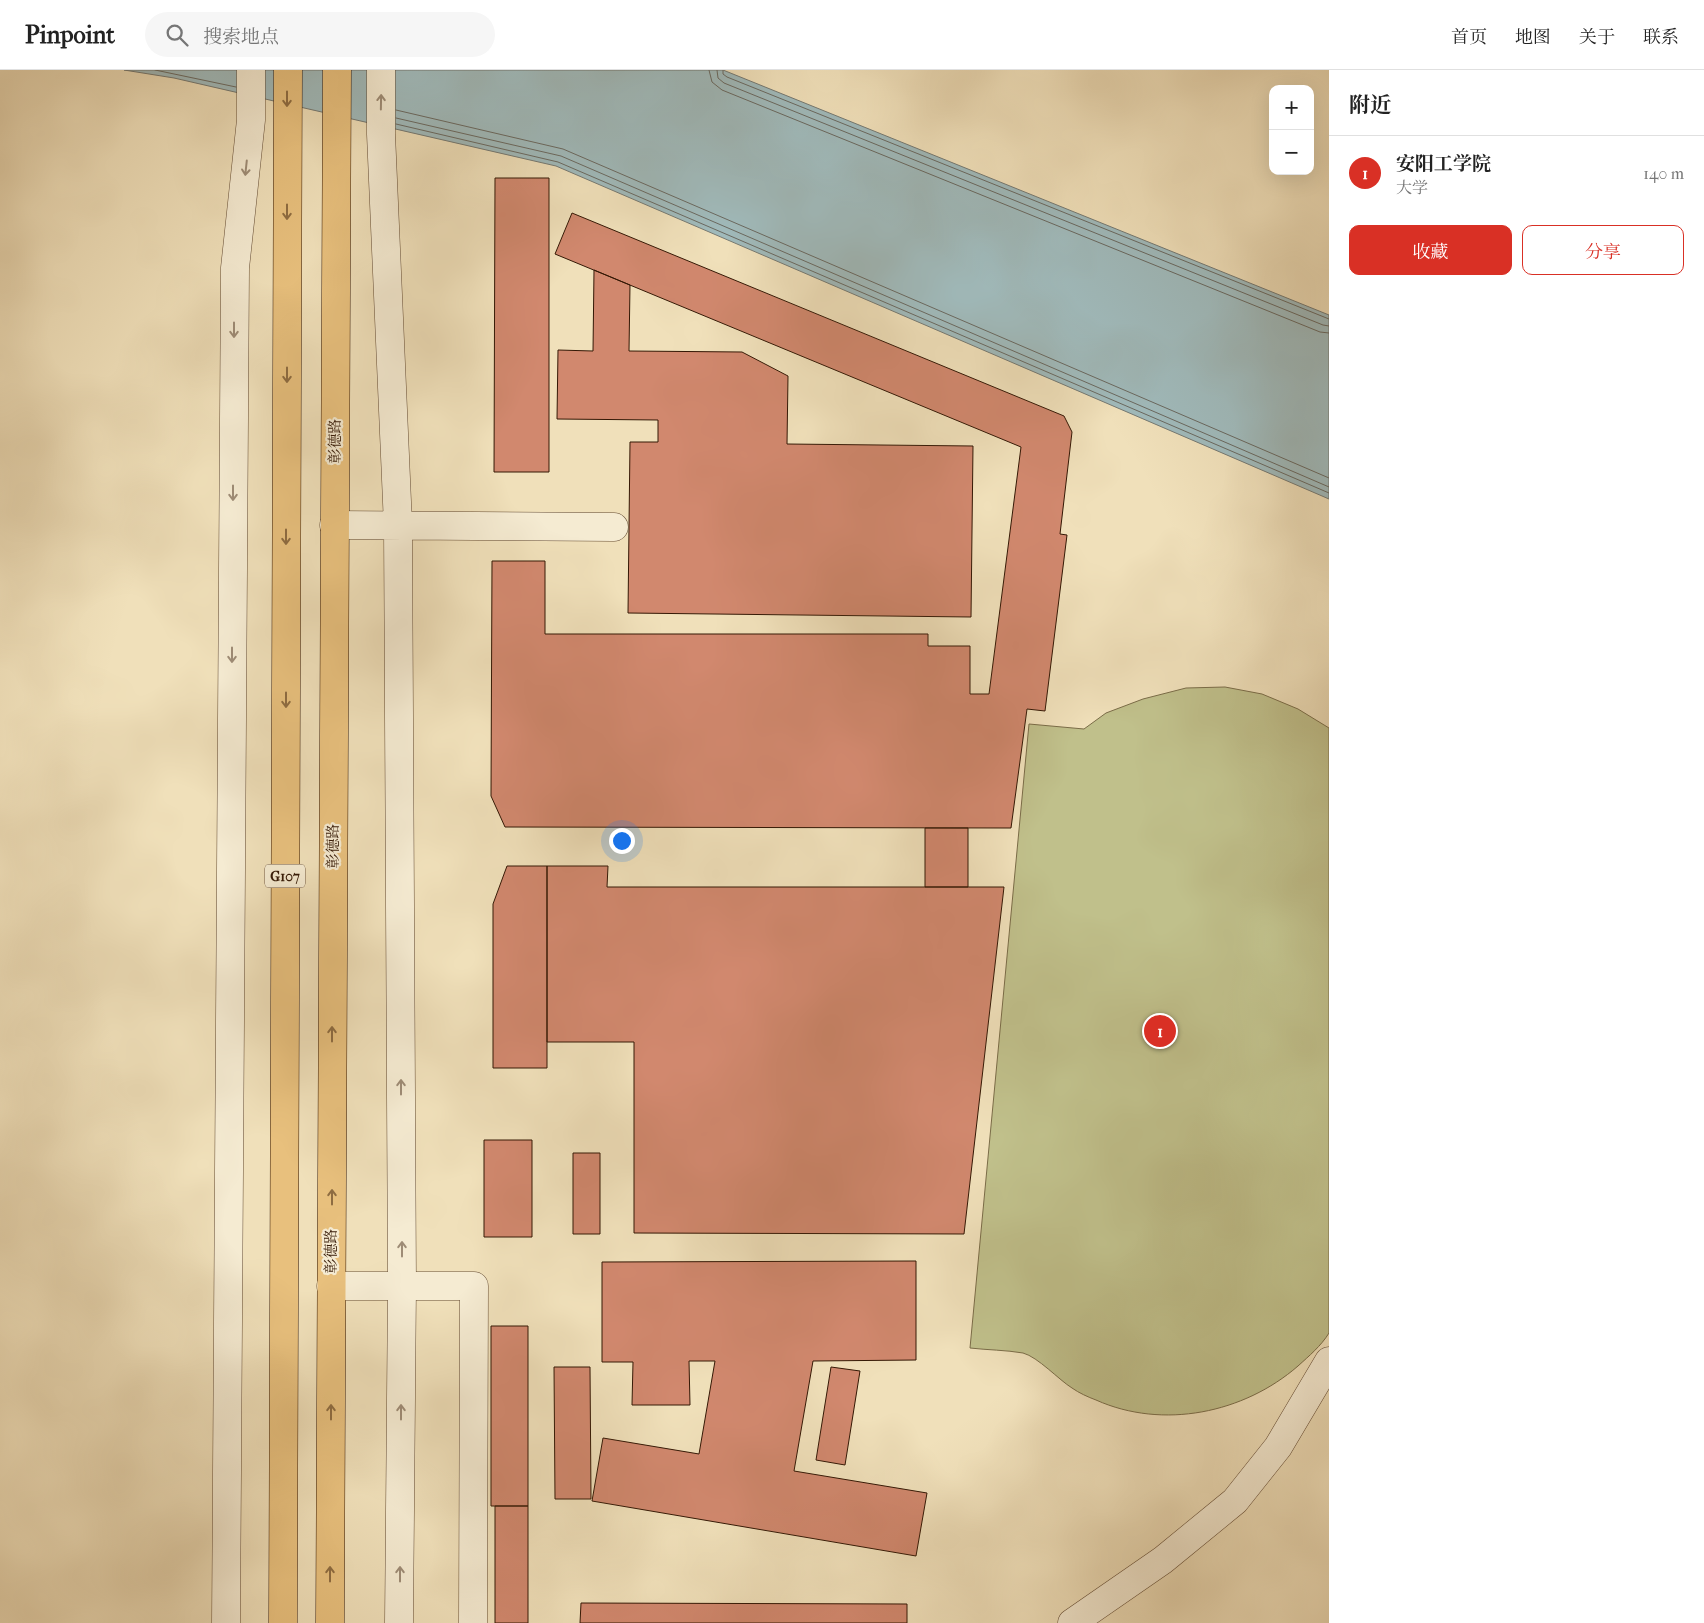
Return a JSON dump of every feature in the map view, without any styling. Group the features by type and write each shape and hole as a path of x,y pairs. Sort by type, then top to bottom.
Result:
{"highway":[{"name":"G107","path":"283,1623 288,70"},
{"name":"彰德路","path":"330,1623 337,70"}],"street":[{"path":"226,1623 235,268 251,120 251,70"},
{"path":"381,70 381,134 398,526 402,1286 399,1623"},
{"path":"334,525 614,527"},
{"path":"331,1286 474,1286 473,1623"},
{"path":"1072,1623 1163,1560 1235,1501 1278,1447 1329,1360"}],"green space":[{"path":"1225,687 1262,694 1298,709 1329,728 1329,1333 1319,1347 1298,1366 1277,1382 1253,1395 1228,1405 1202,1412 1175,1415 1148,1414 1122,1409 1084,1395 1029,1355 1010,1351 970,1348 1029,724 1084,729 1106,713 1143,699 1186,688"}],"water":[{"path":"124,70 723,70 1329,315 1329,499 556,166 174,78"}],"building":[{"path":"495,178 549,178 549,472 494,472"},
{"path":"572,213 1064,416 1072,432 1060,534 1067,535 1045,711 1027,709 1011,828 505,827 491,796 492,561 545,561 545,634 928,634 928,646 970,646 970,694 989,694 1021,447 555,254"},
{"path":"594,270 630,285 629,351 742,352 788,376 787,444 973,446 971,617 628,613 630,442 658,442 658,420 557,419 558,350 593,351"},
{"path":"925,828 968,828 968,887 925,887"},
{"path":"507,866 547,866 547,1068 493,1068 493,904"},
{"path":"547,866 608,866 607,887 1004,887 964,1234 634,1233 634,1042 547,1042"},
{"path":"484,1140 532,1140 532,1237 484,1237"},
{"path":"573,1153 600,1153 600,1234 573,1234"},
{"path":"916,1261 916,1360 813,1361 794,1471 927,1493 916,1556 592,1501 603,1438 699,1454 715,1361 689,1361 690,1405 632,1405 633,1362 602,1362 602,1262"},
{"path":"491,1326 528,1326 528,1506 491,1506"},
{"path":"554,1367 590,1367 591,1499 555,1499"},
{"path":"831,1367 860,1371 845,1465 816,1460"},
{"path":"495,1506 528,1506 528,1623 495,1623"},
{"path":"581,1603 907,1604 907,1623 580,1623"}],"place":[{"name":"安阳工学院","path":"1160,1031"}]}
